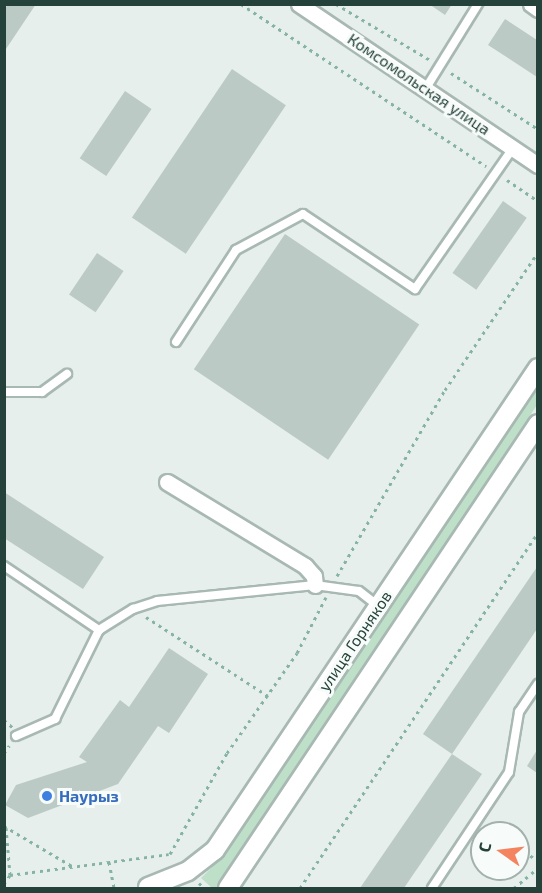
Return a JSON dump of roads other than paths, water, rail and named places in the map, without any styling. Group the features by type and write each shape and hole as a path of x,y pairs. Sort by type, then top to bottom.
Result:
{"street":[{"name":"Комсомольская улица","path":"299,4 537,165"},
{"path":"531,4 537,9"},
{"name":"улица Горняков","path":"149,888 188,871 215,850 537,368"},
{"name":"улица Горняков","path":"228,888 537,424"},
{"path":"167,482 305,566 314,576 315,585"}],"lane":[{"path":"426,88 478,4"},
{"path":"176,342 236,250 303,214 415,289 513,148"},
{"path":"4,392 42,392 67,374"},
{"path":"4,566 99,630"},
{"path":"16,736 55,719 99,630 133,609 157,601 315,585 359,591 378,606"},
{"path":"432,888 509,772 519,712 537,684"}],"place":[{"name":"Наурыз","path":"47,796"}]}
